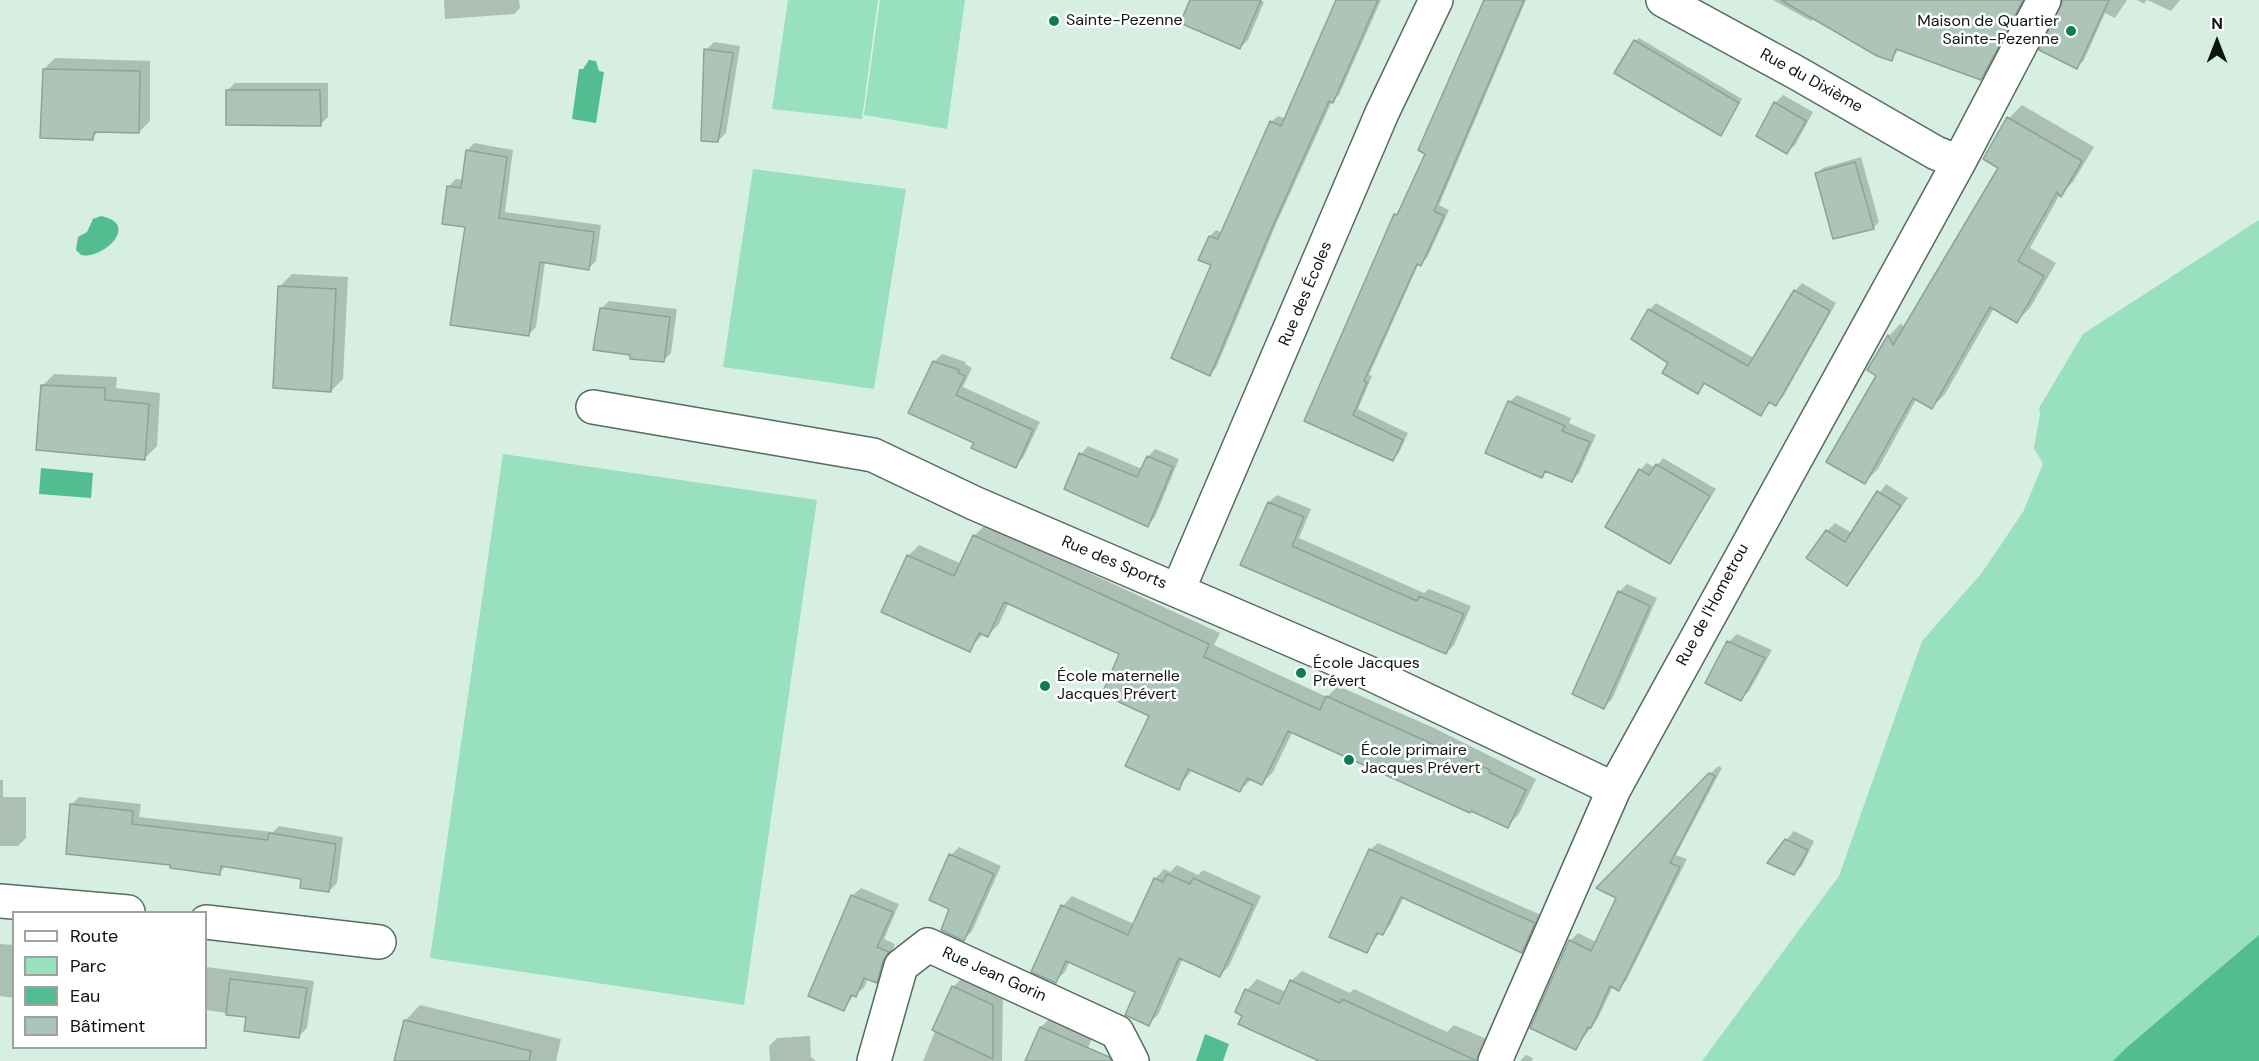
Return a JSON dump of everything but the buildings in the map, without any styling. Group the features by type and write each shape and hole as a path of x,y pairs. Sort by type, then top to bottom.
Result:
{"street":[{"name":"Rue des Écoles","path":"1178,590 1382,113 1436,0"},
{"name":"Rue du Dixième","path":"1663,0 1797,73 1936,153 1959,162"},
{"name":"Rue de l'Hometrou","path":"1495,1061 1614,789 1781,480 1959,162 2043,0"},
{"name":"Rue des Sports","path":"593,407 873,455 974,503 1371,674 1614,789"},
{"path":"0,901 71,905 120,911"},
{"path":"207,922 379,942"},
{"name":"Rue Jean Gorin","path":"874,1061 901,966 928,945 1117,1032 1132,1061"}],"green space":[{"path":"788,0 878,0 862,119 772,109"},
{"path":"880,0 965,0 947,129 864,115"},
{"path":"753,169 906,189 874,389 723,367"},
{"path":"2259,220 2259,1061 1702,1061 1839,876 1922,641 1981,574 2023,512 2043,464 2034,448 2039,408 2083,334"},
{"path":"503,454 817,500 744,1005 430,958"}],"water":[{"path":"589,60 596,61 599,71 604,72 596,123 572,119 579,69 583,69"},
{"path":"101,216 113,220 118,226 118,233 108,247 90,255 81,255 76,250 78,237 87,232 93,219"},
{"path":"41,468 93,473 91,498 39,494"},
{"path":"2259,935 2259,1061 2113,1061 2125,1049"},
{"path":"1205,1034 1229,1044 1223,1061 1196,1061"}],"place":[{"name":"Sainte-Pezenne","path":"1054,21"},
{"name":"Maison de Quartier Sainte-Pezenne","path":"2071,31"},
{"name":"École Jacques Prévert","path":"1301,673"},
{"name":"École maternelle Jacques Prévert","path":"1045,686"},
{"name":"École primaire Jacques Prévert","path":"1349,760"}]}
